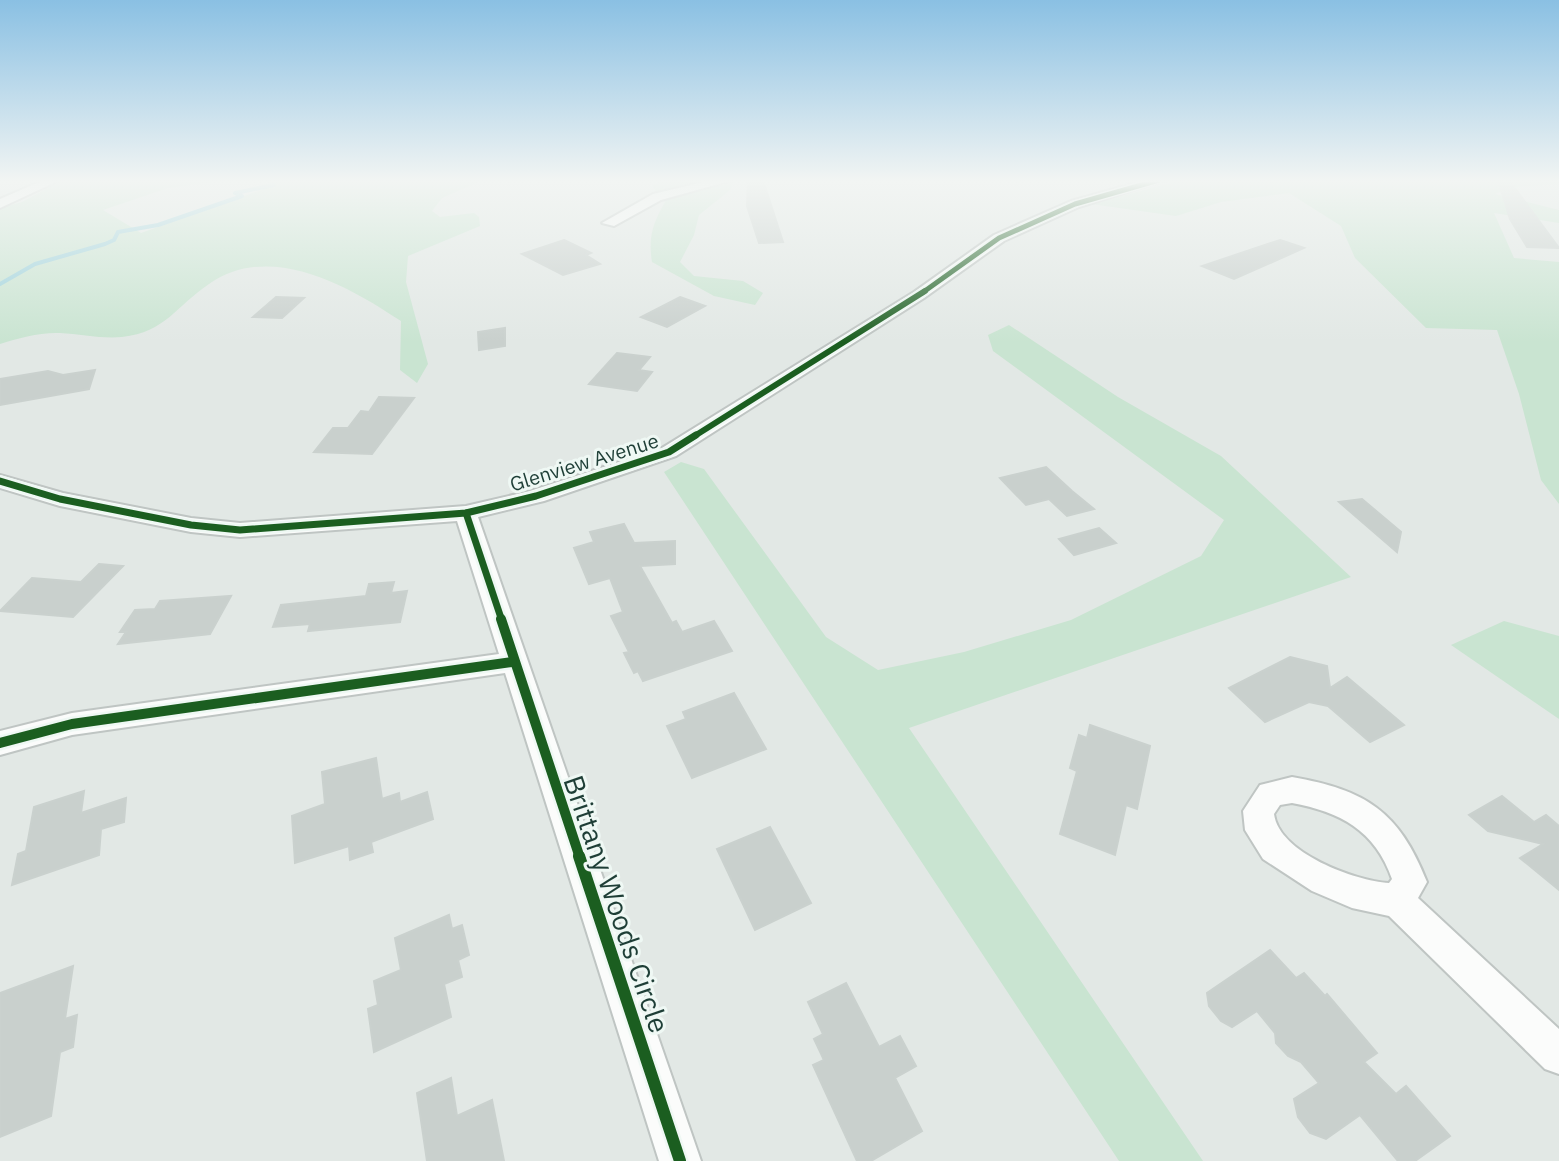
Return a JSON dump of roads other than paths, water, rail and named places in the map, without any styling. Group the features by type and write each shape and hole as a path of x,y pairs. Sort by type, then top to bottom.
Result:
{"street":[{"name":"Glenview Avenue","path":"0,481 60,499 191,525 240,530 466,513 564,489 669,452 919,295 1008,234"},
{"name":"Brittany Woods Circle","path":"466,513 512,662 680,1161"},
{"path":"0,743 72,724 512,662"},
{"path":"1292,790 1327,795 1358,808 1383,829 1401,854 1410,882 1397,900 1381,902 1354,894 1309,875 1280,855 1260,827 1263,800 1271,794 1292,790"},
{"path":"1397,900 1559,1055"}],"waterway":[{"path":"0,284 35,264 105,244 114,240 117,234"}]}
